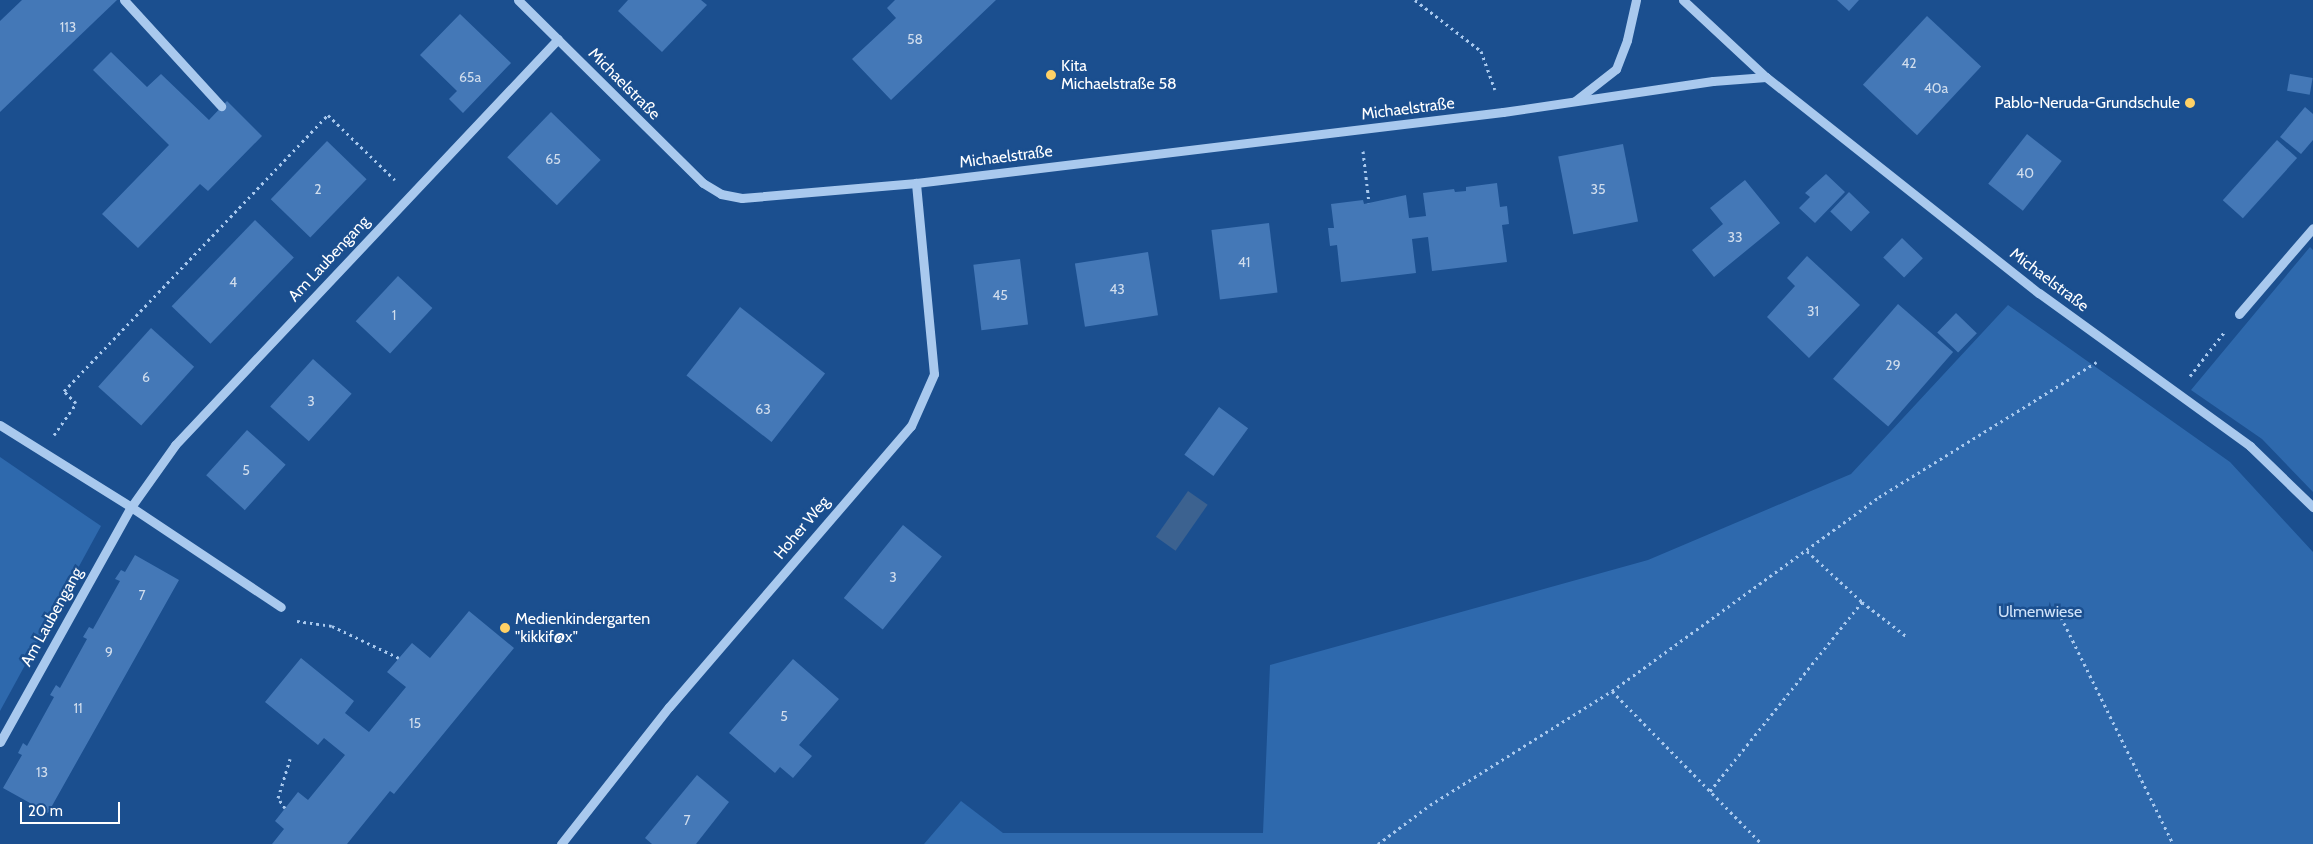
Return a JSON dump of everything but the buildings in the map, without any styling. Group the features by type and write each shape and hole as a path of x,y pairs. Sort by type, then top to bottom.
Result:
{"street":[{"path":"124,0 221,106"},
{"name":"Michaelstraße","path":"518,0 703,183 721,194 742,198 916,183 1503,112 1713,81 1766,77"},
{"path":"1572,103 1616,69 1627,40 1636,0"},
{"name":"Michaelstraße","path":"1683,0 1766,77 2039,293 2250,446 2313,507"},
{"name":"Am Laubengang","path":"0,742 131,507 175,445 558,39"},
{"name":"Hoher Weg","path":"560,844 670,708 911,426 934,374 916,183"},
{"path":"2239,314 2313,228"},
{"path":"0,425 131,507 281,607"}],"path":[{"path":"1415,0 1481,52 1503,112"},
{"path":"43,452 76,403 64,391 328,115 400,184"},
{"path":"1360,130 1370,203"},
{"path":"2176,393 2239,314"},
{"path":"1378,844 1430,805 1612,691 1879,497 2117,350"},
{"path":"1807,551 1862,602 1906,636"},
{"path":"1710,791 1862,602"},
{"path":"2061,618 2173,844"},
{"path":"293,621 332,626 399,658"},
{"path":"1612,691 1762,844"},
{"path":"285,808 278,798 290,759"}],"green space":[{"path":"2310,247 2313,250 2313,492 2262,439 2191,390"},
{"name":"Ulmenwiese","path":"2008,305 2230,462 2313,552 2313,844 924,844 961,801 1003,833 1263,833 1270,665 1648,560 1851,474"},
{"path":"0,457 101,526 0,711"}],"shaded area":[{"path":"1188,491 1208,505 1176,551 1156,537"}],"place":[{"name":"Kita Michaelstraße 58","path":"1051,75"},
{"name":"Pablo-Neruda-Grundschule","path":"2190,103"},
{"name":"Medienkindergarten \"kikkif@x\"","path":"505,628"}]}
